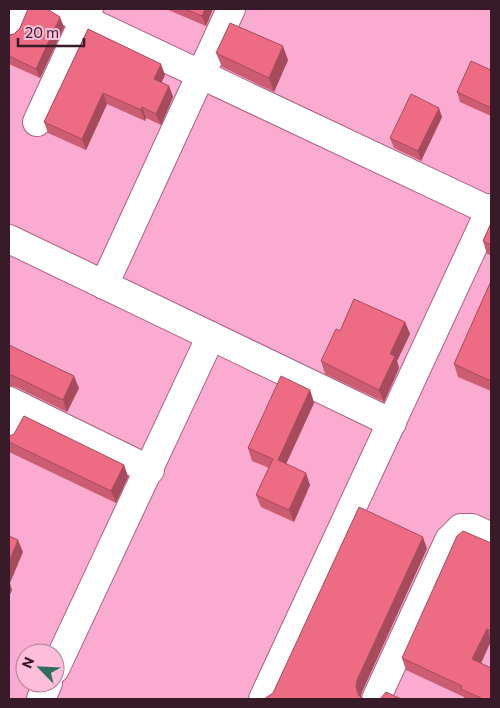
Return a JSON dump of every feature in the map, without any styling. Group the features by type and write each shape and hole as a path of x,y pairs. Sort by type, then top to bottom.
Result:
{"street":[{"path":"9,31 19,9"},
{"path":"104,285 230,9"},
{"path":"37,122 79,12 200,73 491,210 263,699"},
{"path":"9,239 392,423"},
{"path":"65,648 150,470 211,336"},
{"path":"9,434 15,404 150,470"},
{"path":"376,699 450,540 461,528 472,528 491,538"}],"building":[{"path":"28,9 47,9 60,17 36,69 9,56 9,35 14,34 20,28"},
{"path":"185,9 205,9 202,16"},
{"path":"230,23 283,46 269,78 216,53"},
{"path":"88,29 161,64 154,79 169,86 156,114 142,107 141,110 103,93 82,139 44,122"},
{"path":"471,61 491,70 491,108 457,92"},
{"path":"411,94 439,108 418,151 390,138"},
{"path":"491,223 491,245 483,241"},
{"path":"491,281 491,381 454,364"},
{"path":"354,299 405,322 390,354 395,356 379,390 321,361 336,329 340,331"},
{"path":"9,345 74,376 63,400 9,375"},
{"path":"281,376 310,390 278,460 306,473 289,510 256,495 273,459 248,448"},
{"path":"24,416 124,465 111,491 9,442 9,436 14,434"},
{"path":"359,507 423,537 357,680 358,695 364,699 264,699 273,693"},
{"path":"463,531 491,543 491,631 487,629 472,659 491,668 491,699 483,699 461,689 462,686 402,658 457,536"},
{"path":"9,536 18,540 9,562"},
{"path":"386,692 401,699 380,699"}]}
